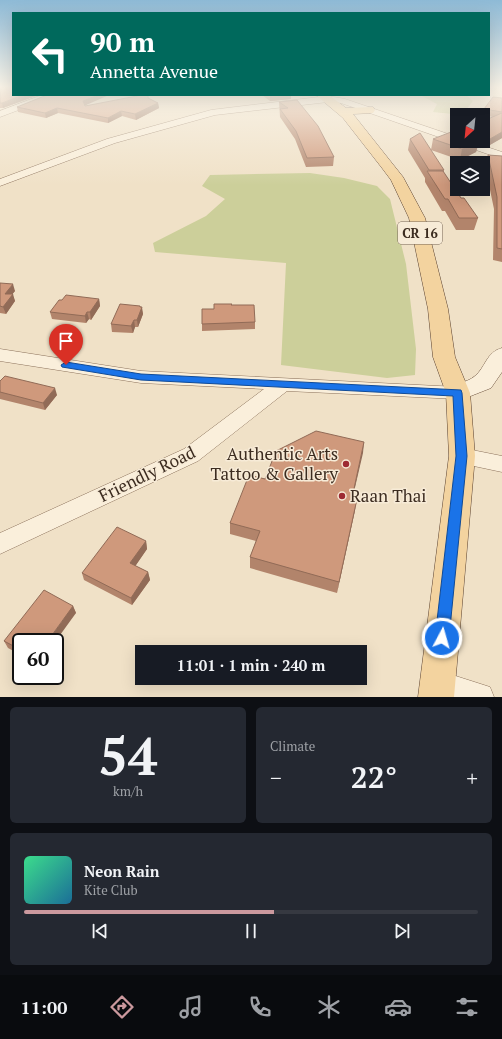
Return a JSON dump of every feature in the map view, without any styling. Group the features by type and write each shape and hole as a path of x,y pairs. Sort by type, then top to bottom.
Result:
{"main road":[{"name":"CR 16","path":"349,120 398,180 417,218 438,309 444,357 458,393 462,456 437,691"}],"street":[{"path":"0,183 111,141 187,120"},
{"path":"396,120 450,138"},
{"path":"479,148 502,156"},
{"path":"0,355 141,377 458,393 483,382 502,355"},
{"name":"Friendly Road","path":"0,544 191,455 282,385"},
{"path":"462,456 502,464"},
{"path":"437,691 480,697"}],"green space":[{"path":"310,173 344,178 377,186 390,199 406,264 416,349 415,375 387,378 281,365 286,263 155,252 153,243 206,216 225,199 202,186 210,175"}],"building":[{"path":"288,120 313,120 318,126 334,157 307,158 296,131"},
{"path":"490,120 502,120 502,132 490,139"},
{"path":"450,132 450,145 433,139"},
{"path":"420,133 444,170 429,170 410,139"},
{"path":"488,155 502,156 502,249 497,248 497,197 490,164 490,156"},
{"path":"427,171 443,171 450,182 450,196 460,196 461,198 464,198 478,218 459,218 448,199 445,199"},
{"path":"0,283 13,284 5,294 13,294 3,307 0,306"},
{"path":"66,295 99,299 90,312 87,312 85,316 50,312 59,300 62,300"},
{"path":"120,304 142,307 137,320 134,320 131,326 111,324"},
{"path":"214,304 254,305 255,322 202,324 202,309 214,309"},
{"path":"5,376 55,388 43,403 0,392 0,381"},
{"path":"316,431 364,442 352,498 357,499 339,582 250,557 260,531 230,523 249,475 265,479 276,451"},
{"path":"117,527 146,541 130,563 148,572 131,598 82,573"},
{"path":"44,590 73,606 54,633 12,633 12,645 4,641"}],"place":[{"name":"Authentic Arts Tattoo & Gallery","path":"346,464"},
{"name":"Raan Thai","path":"342,496"}],"route":[{"path":"66,365 141,377 458,393 462,456 442,638"}]}
